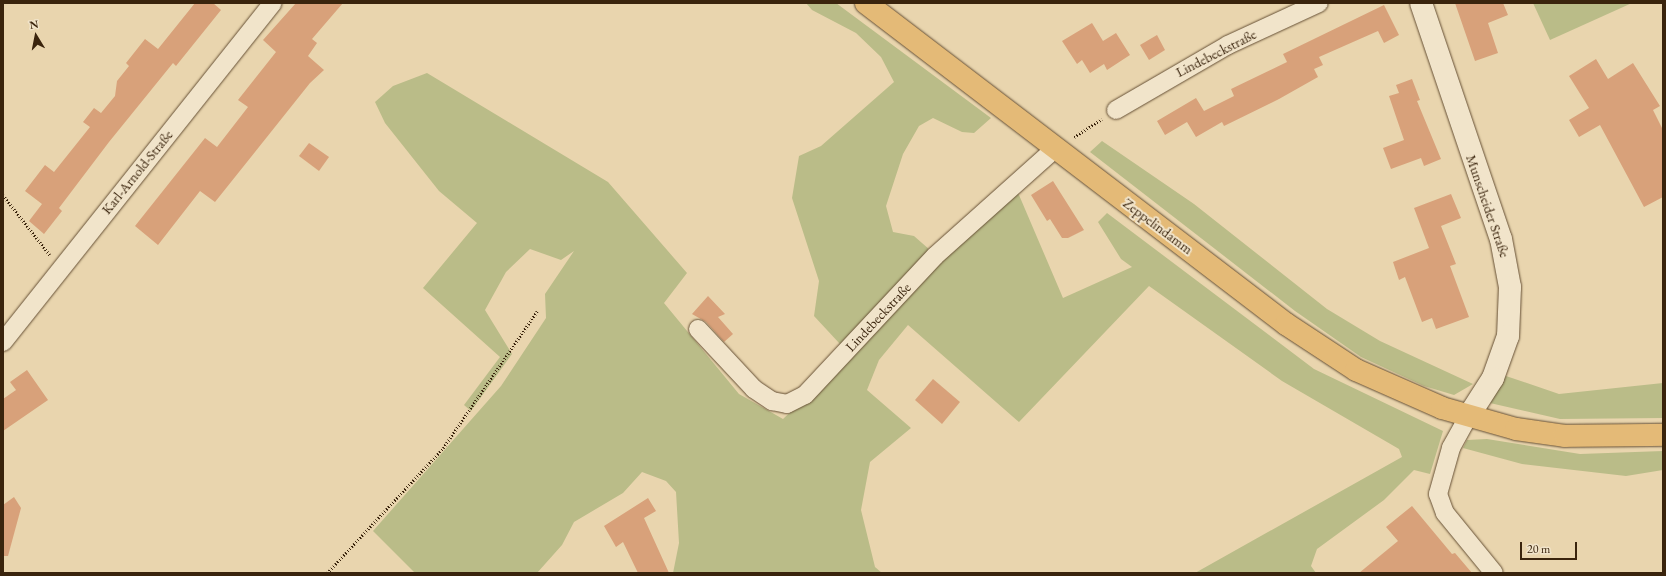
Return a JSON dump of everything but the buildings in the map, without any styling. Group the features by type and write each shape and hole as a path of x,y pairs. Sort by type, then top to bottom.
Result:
{"main road":[{"name":"Zeppelindamm","path":"866,3 1320,348 1356,370 1468,417 1516,429 1564,436 1663,435"}],"street":[{"name":"Karl-Arnold-Straße","path":"3,342 273,3"},
{"name":"Lindebeckstraße","path":"1116,110 1221,49 1319,3"},
{"name":"Munscheider Straße","path":"1421,3 1501,239 1510,287 1508,336 1493,378 1468,417 1451,448 1438,494 1445,513 1494,573"},
{"name":"Lindebeckstraße","path":"698,329 754,388 772,402 787,404 805,395 935,256 1056,148"}],"path":[{"path":"1056,148 1116,110"},
{"path":"3,195 46,251 62,266"},
{"path":"327,573 443,448 536,311"}],"green space":[{"path":"806,3 836,3 991,118 974,133 962,132 933,118 919,126 903,154 886,206 893,232 914,236 930,250 1009,182 1019,195 1063,298 1132,267 1121,259 1098,222 1107,213 1314,369 1443,431 1430,474 1414,470 1384,500 1317,549 1311,566 1316,573 1195,573 1402,457 1399,449 1282,381 1149,286 1019,422 908,325 879,360 867,390 911,428 870,462 861,510 875,567 882,573 673,573 679,543 676,492 666,481 642,472 623,493 574,522 562,545 537,573 415,573 373,531 501,386 546,318 545,294 574,251 561,260 530,249 506,272 485,310 512,354 471,411 464,405 500,357 423,288 477,223 439,191 385,123 375,102 393,86 427,73 608,182 687,273 664,303 739,394 783,419 839,366 840,344 814,316 819,281 792,198 799,156 821,146 894,82 881,57 856,33 812,10"},
{"path":"1533,3 1632,3 1550,40"},
{"path":"1102,141 1194,204 1327,309 1380,341 1473,384 1454,395 1424,386 1361,357 1295,311 1090,152"},
{"path":"1506,376 1559,394 1663,383 1663,418 1560,419 1490,403"},
{"path":"1487,439 1580,454 1663,451 1663,470 1626,476 1522,464 1463,448 1467,440"}]}
